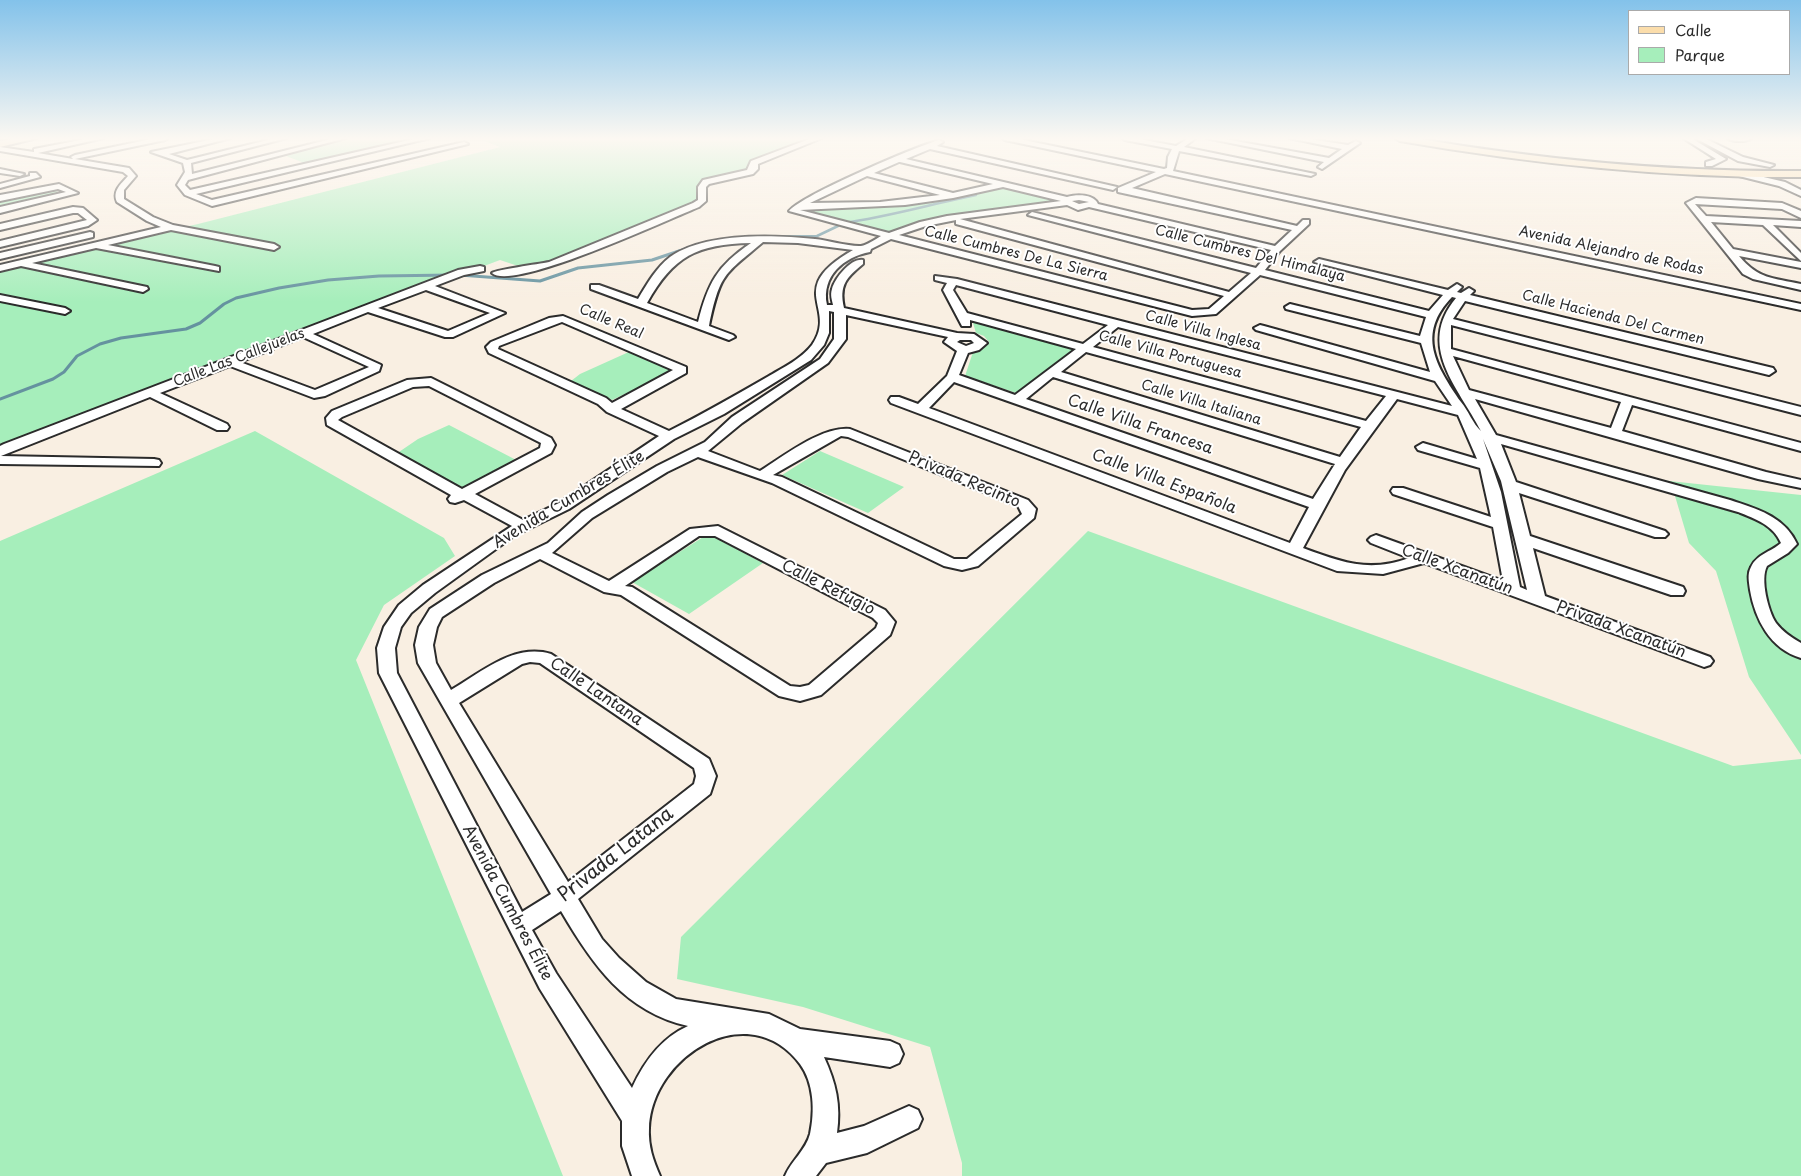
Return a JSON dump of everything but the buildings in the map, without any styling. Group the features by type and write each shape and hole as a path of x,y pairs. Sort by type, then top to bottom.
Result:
{"street":[{"path":"0,198 26,193"},
{"path":"0,210 74,193"},
{"path":"119,193 118,197 120,200 150,219 171,227 274,247"},
{"path":"188,193 210,203 257,193"},
{"path":"494,266 524,271 552,264 696,205 702,201 702,193"},
{"path":"796,209 827,193"},
{"path":"941,193 955,197"},
{"path":"796,209 884,206 955,197 971,193"},
{"path":"1035,193 1070,203 1099,200 1115,193"},
{"path":"1070,203 1097,193"},
{"path":"1140,193 1299,230"},
{"name":"Avenida Alejandro de Rodas","path":"1275,193 1801,307"},
{"name":"Avenida Alejandro de Rodas","path":"1279,193 1801,302"},
{"path":"1084,198 1099,200"},
{"name":"Calle Cumbres Del Himalaya","path":"1099,200 1277,249"},
{"name":"Avenida Cumbres Élite","path":"635,1116 548,981 518,928 388,673 386,648 393,627 405,609 429,589 515,530 564,506 668,437 719,412 807,358 817,348 826,330 820,288 824,279 861,248 920,230 959,222 1032,215 1070,203"},
{"name":"Avenida Cumbres Élite","path":"436,613 518,562 546,549 587,515 703,447 737,420 824,361 835,349 840,339 840,314 836,296 840,279 894,238 930,222 1023,211 1070,203"},
{"path":"1801,215 1793,208 1782,206 1690,203 1728,251 1751,274 1801,287"},
{"name":"Calle Cumbres De La Sierra","path":"796,209 894,238 1069,274 1192,313 1204,314 1212,312 1230,295"},
{"path":"0,227 80,210 93,220 85,224 0,244"},
{"name":"Calle Cumbres Del Himalaya","path":"1032,215 1431,315"},
{"path":"136,224 150,219"},
{"path":"1703,219 1801,224"},
{"path":"959,222 1230,295 1258,272 1277,249 1306,222"},
{"path":"1765,222 1801,258"},
{"path":"0,268 171,227"},
{"path":"0,256 97,233"},
{"path":"641,303 667,265 678,256 694,249 719,244 813,240 875,252"},
{"path":"703,326 712,288 717,277 738,256 759,241"},
{"path":"94,245 215,269"},
{"path":"1728,251 1801,265"},
{"path":"1069,274 1093,258"},
{"name":"Calle Hacienda Del Carmen","path":"1319,262 1460,292 1620,350 1769,371"},
{"path":"19,264 143,289"},
{"path":"494,266 509,268 510,265 552,264"},
{"name":"Calle Las Callejuelas","path":"0,452 454,275 480,269 483,273 494,266"},
{"name":"Calle Villa Inglesa","path":"939,278 1460,412"},
{"path":"953,281 948,290 963,315 969,336"},
{"path":"367,308 448,335 500,313 425,286"},
{"path":"595,287 729,337"},
{"path":"1460,292 1431,315 1426,327 1426,342 1439,378 1475,433 1487,466 1513,591"},
{"path":"1460,292 1447,320 1444,336 1446,351 1451,370 1492,437 1510,485 1537,599"},
{"path":"0,298 65,311"},
{"path":"1290,307 1426,342"},
{"path":"824,311 954,339 969,336 980,340 981,345 964,349 955,347 954,339"},
{"name":"Calle Villa Portuguesa","path":"963,315 1368,425"},
{"name":"Calle Real","path":"611,405 682,370 563,319 553,320 495,344 492,348 493,351 611,405 668,437 660,449 666,453 703,447"},
{"path":"1447,320 1620,350 1801,410"},
{"path":"1016,400 1116,324"},
{"path":"1260,328 1439,378"},
{"path":"230,362 314,394 322,393 375,368 375,365 302,333"},
{"path":"921,409 952,377 964,349"},
{"path":"1446,351 1801,447"},
{"name":"Calle Villa Italiana","path":"1052,373 1342,462"},
{"path":"777,376 794,381"},
{"name":"Calle Villa Francesa","path":"952,377 1316,505"},
{"path":"457,495 546,450 548,445 546,441 431,382 422,381 411,383 337,414 332,418 332,422 515,530 555,521 563,525 567,533"},
{"path":"1464,392 1763,476 1801,484"},
{"path":"151,393 222,427"},
{"path":"1294,550 1316,505 1342,462 1368,425 1393,396"},
{"name":"Calle Villa Española","path":"895,400 1343,568 1370,571 1397,568 1423,558"},
{"path":"1615,433 1628,400"},
{"path":"693,424 709,428 703,447"},
{"name":"Privada Recinto","path":"703,447 769,476 950,563 962,565 972,563 1029,515 1029,509 1023,503 850,433 840,432 830,435 769,476"},
{"path":"1475,433 1725,503 1756,514 1780,528 1787,535 1789,544 1786,548 1759,565 1756,575 1757,584 1763,617 1768,626 1801,652"},
{"path":"1423,447 1487,466"},
{"path":"0,460 154,463"},
{"path":"1510,485 1660,534"},
{"path":"1398,491 1499,524"},
{"path":"515,530 501,553 518,562"},
{"name":"Calle Refugio","path":"546,549 618,587 785,691 800,694 815,690 884,631 886,622 879,614 718,531 695,532 618,587"},
{"path":"1523,539 1677,591"},
{"name":"Calle Xcanatún","path":"1376,540 1537,599"},
{"name":"Privada Xcanatún","path":"1537,599 1704,661"},
{"path":"405,609 436,613 428,627 424,644 427,663 594,946 613,970 637,990 672,1009 738,1022 770,1026 797,1041 815,1062 825,1089 826,1120 817,1152 799,1176"},
{"name":"Calle Lantana","path":"448,701 516,660 530,656 545,658 702,764 706,776"},
{"name":"Privada Latana","path":"518,928 565,896 703,788 706,776"},
{"path":"646,1176 636,1158 635,1116 648,1080 672,1050 703,1030 738,1022"},
{"path":"797,1041 890,1054"},
{"path":"817,1152 866,1139 910,1119"}],"green space":[{"path":"33,193 59,193 0,208 0,199"},
{"path":"320,193 702,193 695,205 550,265 527,269 500,260 0,449 0,267 198,224"},
{"path":"976,193 1028,193 1061,200 1059,203 939,217 884,233 798,211 802,208 902,205"},
{"path":"982,321 1076,349 1016,393 965,376 973,352 982,349 989,342 984,336 976,333 973,323"},
{"path":"631,351 677,370 612,400 571,381 580,374"},
{"path":"449,425 520,462 465,491 396,454 418,439"},
{"path":"255,431 444,538 455,556 384,605 356,660 563,1176 0,1176 0,541"},
{"path":"820,451 904,487 868,513 782,475"},
{"path":"1660,480 1801,495 1801,755 1749,677 1716,571 1689,543 1672,486"},
{"path":"1088,531 1733,766 1801,759 1801,1176 962,1176 962,1163 930,1047 803,1007 677,979 681,937"},
{"path":"708,534 763,563 689,614 632,582"}],"waterway":[{"path":"843,223 976,195"},
{"path":"756,237 817,236 838,226"},
{"path":"699,244 731,238"},
{"path":"676,252 690,247"},
{"path":"460,275 540,281 578,268 652,260 676,252"},
{"path":"0,399 53,379 64,372 77,356 100,344 121,338 186,329 200,323 224,304 236,298 279,288 328,280 379,276 452,275"}]}
